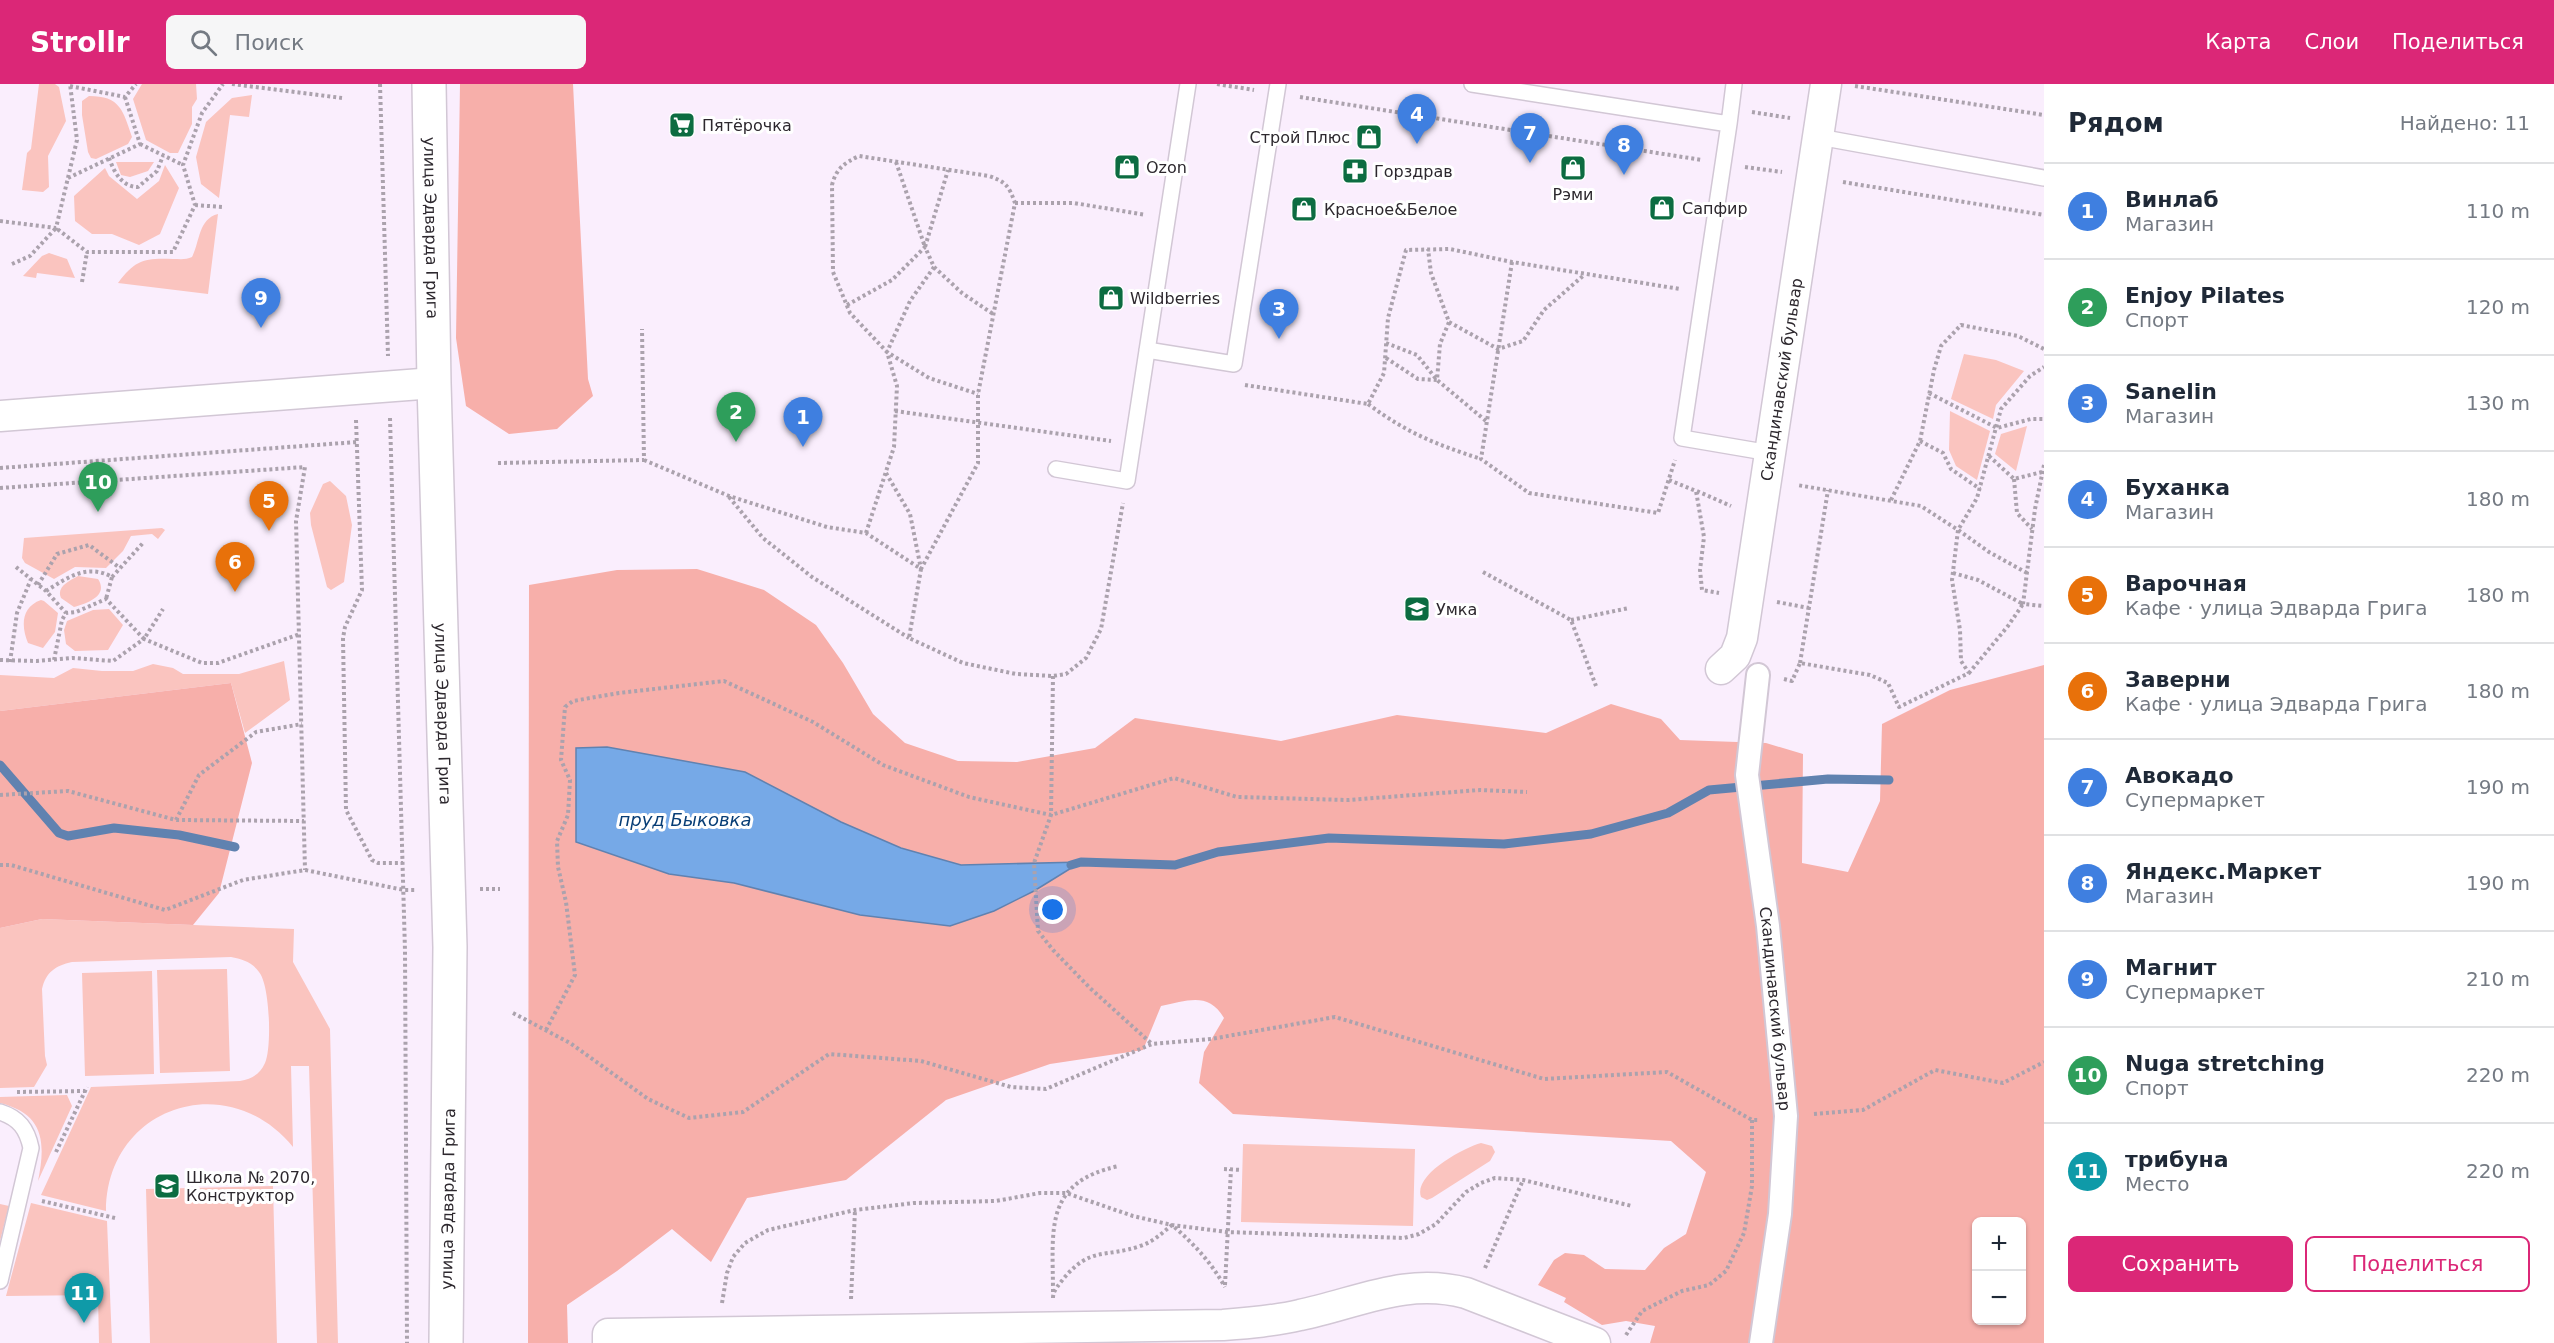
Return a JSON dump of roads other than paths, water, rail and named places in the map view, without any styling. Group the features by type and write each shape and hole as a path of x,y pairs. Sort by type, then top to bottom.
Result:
{"street":[{"name":"улица Эдварда Грига","path":"429,84 434,383 450,947 446,1343"},
{"name":"Скандинавский бульвар","path":"1721,669 1735,656 1742,638 1827,84"},
{"path":"0,416 434,383"},
{"name":"Скандинавский бульвар","path":"1758,675 1747,775 1768,926 1786,1116 1780,1214 1761,1343"},
{"path":"608,1343 608,1334 1052,1329 1097,1336 1208,1331 1302,1315 1398,1289 1444,1287 1595,1343"}],"lane":[{"path":"1056,470 1127,481 1188,84"},
{"path":"1472,84 1730,116"},
{"path":"1734,84 1682,438 1768,467"},
{"path":"1147,350 1234,364 1277,89"},
{"path":"1820,130 2044,178"},
{"path":"0,1112 18,1121 28,1136 30,1160 0,1281"}],"water":[{"name":"пруд Быковка","path":"607,747 745,772 841,822 901,848 961,865 1081,862 1034,891 994,911 950,926 860,915 734,883 669,874 576,842 576,748"}],"waterway":[{"path":"0,765 59,833 68,836 114,828 179,835 235,847"},
{"path":"1071,865 1081,862 1175,865 1218,852 1329,838 1504,844 1591,834 1668,813 1709,790 1828,779 1889,780"}],"place":[{"name":"Пятёрочка","path":"682,125"},
{"name":"Строй Плюс","path":"1369,137"},
{"name":"Буханка","path":"1417,144"},
{"name":"Авокадо","path":"1530,163"},
{"name":"Ozon","path":"1127,167"},
{"name":"Рэми","path":"1573,168"},
{"name":"Горздрав","path":"1355,171"},
{"name":"Яндекс.Маркет","path":"1624,175"},
{"name":"Сапфир","path":"1662,208"},
{"name":"Красное&Белое","path":"1304,209"},
{"name":"Wildberries","path":"1111,298"},
{"name":"Магнит","path":"261,328"},
{"name":"Sanelin","path":"1279,339"},
{"name":"Enjoy Pilates","path":"736,442"},
{"name":"Винлаб","path":"803,447"},
{"name":"Nuga stretching","path":"98,512"},
{"name":"Варочная","path":"269,531"},
{"name":"Заверни","path":"235,592"},
{"name":"Умка","path":"1417,609"},
{"name":"Школа № 2070, Конструктор","path":"167,1186"},
{"name":"трибуна","path":"84,1323"}]}
